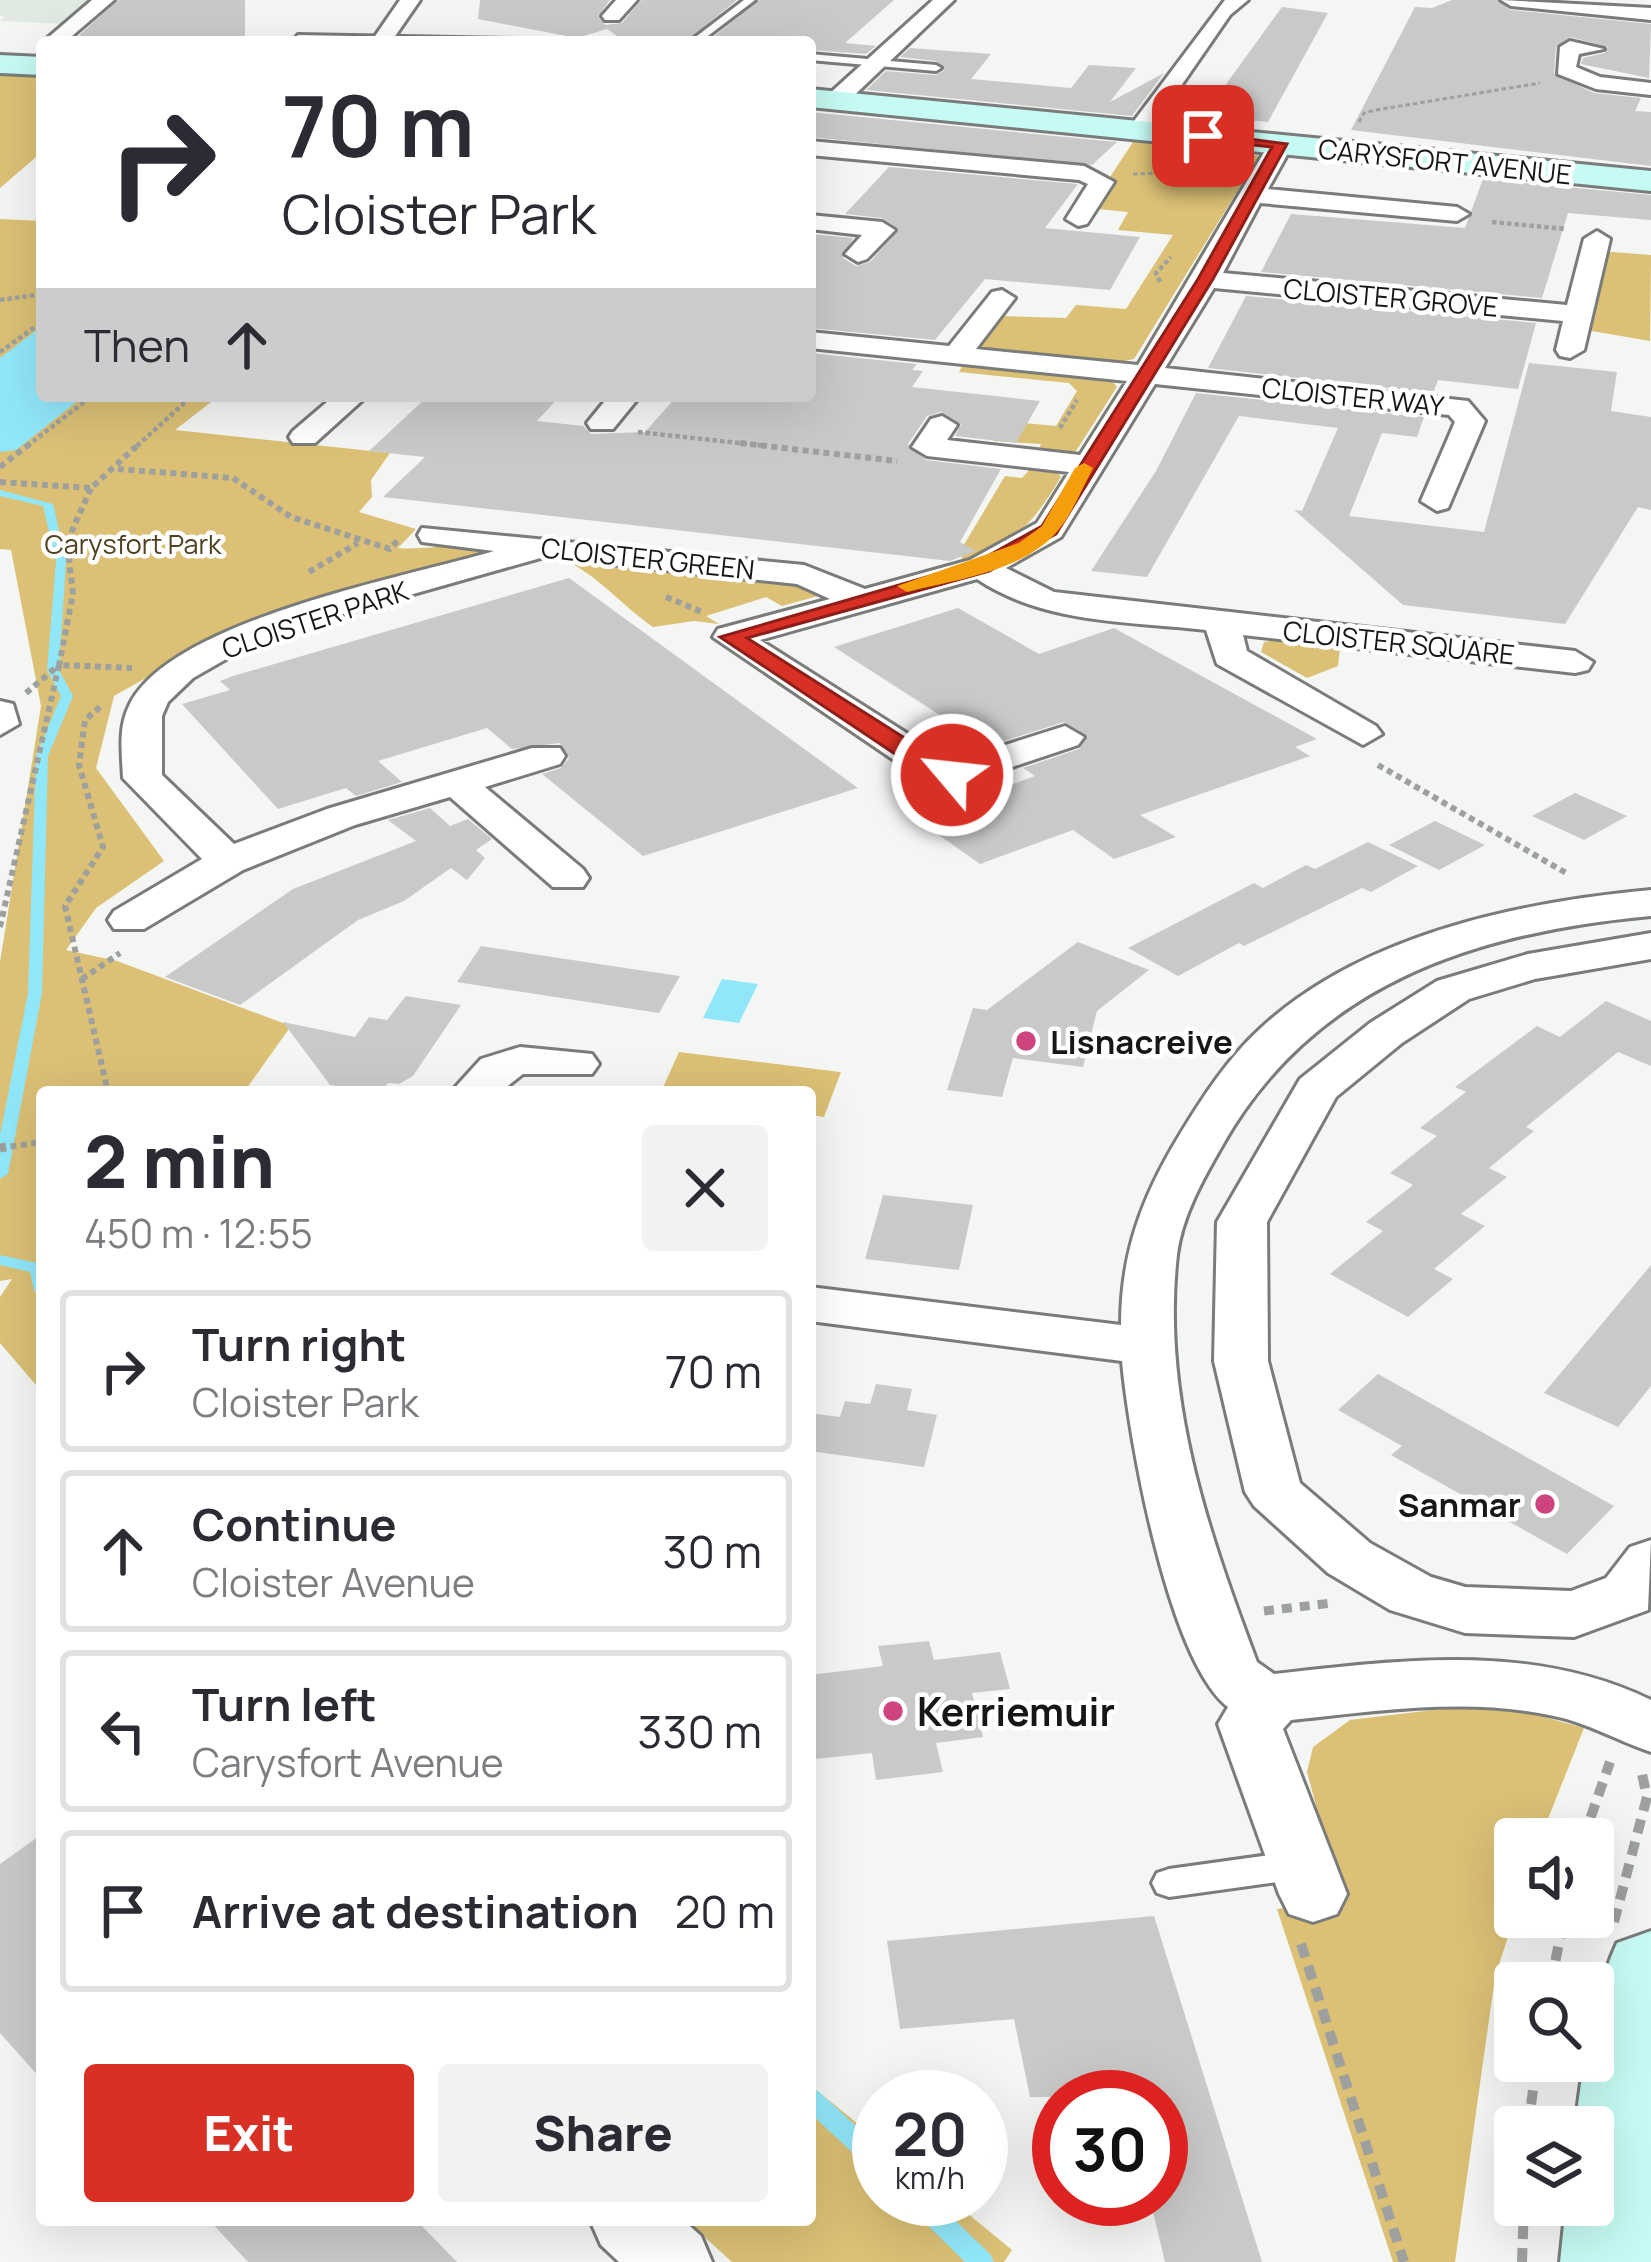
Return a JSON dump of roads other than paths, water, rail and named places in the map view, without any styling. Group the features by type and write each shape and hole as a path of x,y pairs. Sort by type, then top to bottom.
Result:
{"main road":[{"name":"CARYSFORT AVENUE","path":"823,99 1651,181"},
{"path":"1613,2262 1629,2085 1630,1959"}],"street":[{"path":"59,36 104,0"},
{"path":"385,36 410,0"},
{"path":"1511,0 1651,14"},
{"path":"823,99 878,63 943,1"},
{"path":"1139,130 1231,5"},
{"path":"1594,49 1570,47 1565,70 1651,89"},
{"path":"1065,737 952,775 933,770 730,637 982,567 1049,530 1206,279 1281,144"},
{"path":"816,148 1090,176 1102,182 1078,219"},
{"path":"816,172 836,150"},
{"path":"1410,209 1421,183"},
{"path":"1252,195 1457,214"},
{"path":"816,223 881,230 858,254"},
{"path":"1570,350 1597,239"},
{"name":"CLOISTER GROVE","path":"1206,279 1577,314"},
{"path":"956,356 1002,298"},
{"path":"816,341 1144,374"},
{"name":"CLOISTER WAY","path":"1144,374 1458,407 1470,421 1437,500"},
{"path":"304,437 345,402"},
{"path":"602,423 621,402"},
{"path":"942,425 927,447 1086,465"},
{"name":"CLOISTER GREEN","path":"434,535 804,575 857,598"},
{"name":"CLOISTER PARK","path":"228,861 143,778 140,728 152,697 224,644 544,547"},
{"name":"CLOISTER SQUARE","path":"982,567 1020,592 1049,602 1513,666 1575,662"},
{"name":"CLOISTER SQUARE","path":"1222,623 1230,656 1363,734"},
{"path":"129,920 228,861 340,817 546,755"},
{"path":"457,783 568,878"},
{"path":"1641,1723 1592,1701 1510,1685 1439,1680 1274,1698 1250,1690 1232,1676 1172,1500 1158,1439 1148,1346 1153,1249 1173,1192 1220,1106 1280,1034 1327,1001 1419,954 1515,923 1643,918"},
{"path":"1643,918 1528,968 1453,990 1386,1033 1317,1089 1242,1222 1241,1360 1274,1492 1349,1558 1412,1594 1466,1610 1574,1614 1627,1594 1651,1562"},
{"path":"480,1086 494,1067 513,1059 576,1064"},
{"path":"816,1305 1148,1346"},
{"path":"1274,1698 1250,1724 1298,1876"},
{"path":"635,2226 674,2262"}],"lane":[{"path":"702,36 750,0"},
{"path":"816,58 936,68"},
{"path":"1169,1883 1298,1876"}],"water":[{"path":"36,331 36,402 76,402 16,450 0,452 0,358"},
{"path":"722,979 758,984 739,1023 703,1018"}],"waterway":[{"path":"0,493 48,504 61,561 53,670 67,696 42,756 35,993 0,1174"},
{"path":"0,1260 36,1268"},
{"path":"816,2104 852,2137"},
{"path":"945,2226 982,2262"}],"place":[{"name":"Lisnacreive","path":"1026,1041"},
{"name":"Sanmar","path":"1545,1504"},
{"name":"Kerriemuir","path":"893,1711"}],"park label":[{"name":"Carysfort Park","path":"133,543"}]}
